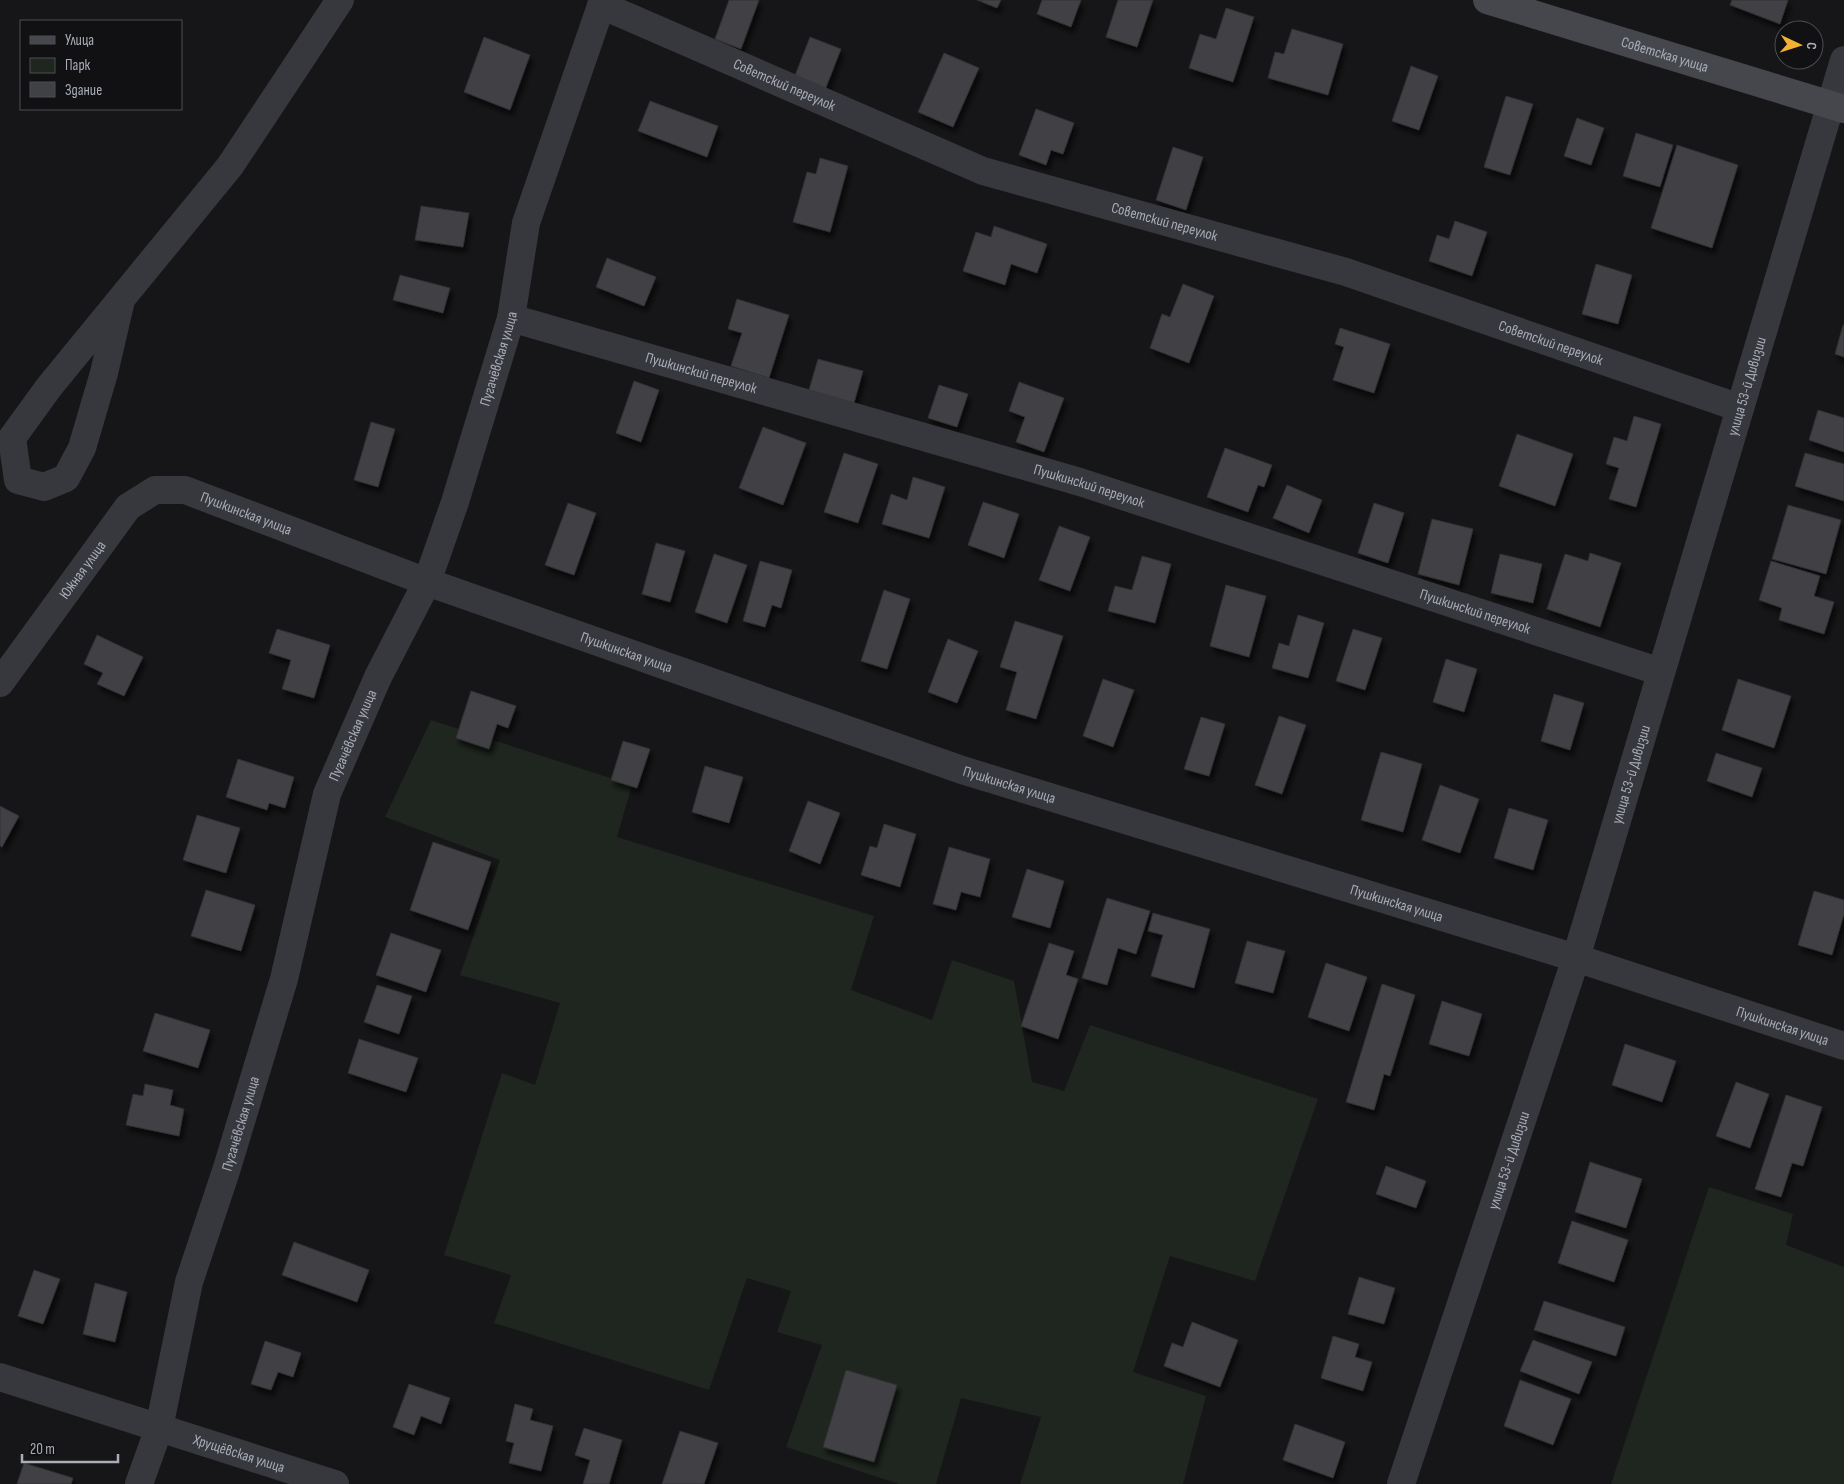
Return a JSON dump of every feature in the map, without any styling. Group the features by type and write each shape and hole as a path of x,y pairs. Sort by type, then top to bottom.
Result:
{"main road":[{"name":"Советская улица","path":"1488,0 1837,107"}],"street":[{"path":"121,300 104,373 82,448 66,478 44,487 18,480 12,438 49,387 230,166 340,0"},
{"name":"Пугачёвская улица","path":"139,1484 159,1428 189,1282 227,1168 284,979 327,794 378,677 427,582 455,502 511,318 526,223 602,2"},
{"name":"Советский переулок","path":"602,2 983,171 1346,272 1740,408"},
{"name":"улица 53-й Дивизии","path":"1401,1484 1576,958 1740,408 1837,107 1844,60"},
{"name":"Пушкинский переулок","path":"511,318 1080,482 1662,672"},
{"name":"Южная улица","path":"0,684 128,507 155,490 185,490"},
{"name":"Пушкинская улица","path":"185,490 427,582 962,770 1576,958 1844,1046"},
{"name":"Хрущёвская улица","path":"0,1378 335,1484"}],"green space":[{"path":"431,720 632,785 617,837 874,916 851,990 932,1020 952,960 1014,981 1032,1082 1064,1091 1090,1025 1318,1099 1255,1281 1170,1256 1133,1372 1206,1396 1183,1484 1020,1484 1041,1417 961,1398 936,1484 899,1484 786,1447 822,1345 777,1332 791,1291 747,1278 709,1390 494,1323 511,1275 444,1255 502,1073 535,1085 560,1003 460,975 500,860 385,817"},
{"path":"1709,1187 1793,1214 1786,1245 1844,1267 1844,1484 1611,1484"}],"building":[{"path":"729,0 759,0 741,49 715,39"},
{"path":"977,0 1001,0 997,8"},
{"path":"1042,0 1081,0 1071,27 1037,14"},
{"path":"1118,0 1153,0 1137,47 1106,37"},
{"path":"1732,0 1788,0 1781,20 1774,20 1774,22 1730,5"},
{"path":"1226,8 1254,17 1233,82 1189,68 1200,34 1216,39"},
{"path":"1292,29 1343,44 1328,95 1268,78 1275,52 1284,54"},
{"path":"484,37 530,55 510,110 464,92"},
{"path":"810,37 841,49 825,90 794,78"},
{"path":"944,53 979,68 953,127 918,112"},
{"path":"1411,66 1438,76 1419,130 1392,121"},
{"path":"1506,96 1533,104 1510,175 1484,167"},
{"path":"650,101 718,126 707,157 638,131"},
{"path":"1036,109 1074,123 1063,154 1051,150 1046,165 1019,155"},
{"path":"1577,118 1604,128 1591,165 1564,156"},
{"path":"1636,133 1673,145 1660,187 1623,176"},
{"path":"1677,145 1738,165 1712,248 1651,228"},
{"path":"1173,147 1203,157 1186,210 1156,200"},
{"path":"820,158 848,166 830,232 793,222 807,172 816,174"},
{"path":"421,206 469,213 463,247 415,240"},
{"path":"1455,221 1487,232 1472,276 1429,261 1437,235 1449,239"},
{"path":"994,226 1047,244 1037,273 1011,264 1005,285 963,271 976,232 991,237"},
{"path":"607,258 656,277 644,306 596,287"},
{"path":"1596,264 1632,275 1618,324 1582,314"},
{"path":"400,275 450,288 443,313 393,300"},
{"path":"1183,284 1214,296 1189,363 1150,348 1162,314 1170,317"},
{"path":"737,299 789,315 769,378 731,366 742,333 728,329"},
{"path":"1844,325 1844,357 1835,354"},
{"path":"1340,328 1390,344 1374,393 1333,380 1344,347 1335,344"},
{"path":"818,359 863,371 854,403 809,390"},
{"path":"634,381 659,390 641,442 616,433"},
{"path":"1019,382 1064,398 1044,452 1016,442 1025,417 1009,411"},
{"path":"939,385 968,394 957,427 928,418"},
{"path":"1818,410 1844,418 1844,452 1809,440"},
{"path":"1634,416 1661,424 1636,507 1609,499 1619,468 1606,464 1614,437 1627,441"},
{"path":"371,422 395,429 378,487 354,480"},
{"path":"763,427 806,443 783,505 739,488"},
{"path":"1517,434 1573,454 1555,506 1499,486"},
{"path":"1225,448 1272,465 1264,487 1258,485 1248,512 1207,497"},
{"path":"844,453 878,464 858,523 824,512"},
{"path":"1805,453 1844,464 1844,501 1795,486"},
{"path":"913,477 945,487 929,538 882,524 891,494 907,500"},
{"path":"1287,485 1322,500 1309,533 1273,518"},
{"path":"983,502 1019,514 1004,558 968,545"},
{"path":"568,503 596,513 574,575 545,565"},
{"path":"1374,503 1404,513 1388,563 1358,553"},
{"path":"1788,505 1841,520 1826,574 1772,559"},
{"path":"1432,519 1473,529 1459,585 1418,574"},
{"path":"1059,526 1090,537 1070,591 1039,580"},
{"path":"656,543 685,551 670,602 642,594"},
{"path":"1590,553 1621,563 1600,627 1547,609 1565,554 1588,561"},
{"path":"714,554 747,565 727,623 695,612"},
{"path":"1500,554 1542,564 1533,603 1491,593"},
{"path":"1142,556 1171,564 1155,623 1108,611 1115,586 1132,590"},
{"path":"760,561 792,570 781,608 772,605 765,627 743,621"},
{"path":"1771,561 1820,576 1814,596 1834,602 1824,634 1779,620 1782,608 1759,600"},
{"path":"1226,585 1266,596 1249,657 1210,646"},
{"path":"884,590 910,599 887,669 861,661"},
{"path":"1298,615 1324,623 1308,678 1272,668 1279,643 1289,646"},
{"path":"1015,621 1063,636 1036,719 1006,710 1017,672 1000,667"},
{"path":"277,629 330,645 314,698 282,689 291,660 269,653"},
{"path":"1353,629 1382,638 1365,690 1336,681"},
{"path":"97,635 143,657 124,696 97,684 103,673 84,664"},
{"path":"948,639 978,651 957,703 928,692"},
{"path":"1446,659 1477,669 1464,712 1433,702"},
{"path":"1103,679 1134,690 1113,747 1083,736"},
{"path":"1738,679 1791,696 1774,748 1722,730"},
{"path":"471,691 516,706 508,728 497,724 489,749 456,738"},
{"path":"1554,694 1584,703 1570,750 1541,741"},
{"path":"1279,716 1306,725 1282,794 1255,785"},
{"path":"1201,717 1225,724 1209,776 1184,769"},
{"path":"623,741 650,749 637,788 611,780"},
{"path":"1381,752 1422,764 1403,832 1361,820"},
{"path":"1716,753 1762,768 1752,797 1707,781"},
{"path":"238,759 294,777 285,808 269,803 267,810 226,797"},
{"path":"705,766 743,777 729,823 692,812"},
{"path":"1440,785 1479,799 1460,853 1422,840"},
{"path":"808,801 840,813 820,864 789,851"},
{"path":"0,806 19,816 2,847 0,846"},
{"path":"1509,808 1548,820 1533,870 1494,858"},
{"path":"197,815 240,828 226,873 183,860"},
{"path":"884,824 916,834 900,887 861,875 870,846 877,848"},
{"path":"433,842 491,862 468,930 410,910"},
{"path":"949,847 990,859 980,897 961,892 956,910 933,904"},
{"path":"1027,869 1064,881 1050,928 1012,917"},
{"path":"206,890 255,905 241,951 191,936"},
{"path":"1814,891 1844,900 1844,914 1832,955 1798,945"},
{"path":"1107,898 1150,911 1136,954 1118,948 1107,985 1082,978"},
{"path":"1153,913 1210,929 1194,988 1151,976 1163,935 1148,931"},
{"path":"391,933 441,950 426,992 376,975"},
{"path":"1247,941 1285,951 1273,993 1235,983"},
{"path":"1049,943 1074,951 1066,975 1078,979 1058,1039 1021,1026"},
{"path":"1326,963 1367,977 1349,1031 1308,1017"},
{"path":"1382,984 1415,995 1390,1076 1384,1074 1374,1110 1346,1102"},
{"path":"377,985 412,996 399,1034 364,1022"},
{"path":"1442,1001 1482,1014 1469,1056 1429,1044"},
{"path":"155,1013 210,1030 198,1068 143,1051"},
{"path":"359,1039 418,1058 406,1092 348,1073"},
{"path":"1625,1044 1676,1061 1662,1102 1612,1085"},
{"path":"1736,1082 1769,1094 1750,1148 1716,1136"},
{"path":"145,1084 173,1090 170,1105 184,1109 179,1136 126,1125 133,1094 143,1096"},
{"path":"1786,1095 1822,1107 1803,1166 1792,1163 1781,1197 1755,1189"},
{"path":"1590,1162 1642,1179 1626,1228 1575,1212"},
{"path":"1386,1166 1426,1181 1416,1208 1376,1194"},
{"path":"1572,1221 1628,1240 1614,1282 1558,1263"},
{"path":"294,1242 369,1270 357,1302 282,1275"},
{"path":"34,1270 60,1279 43,1324 18,1316"},
{"path":"1359,1277 1395,1288 1384,1324 1348,1314"},
{"path":"95,1283 127,1292 115,1342 83,1334"},
{"path":"1544,1301 1625,1327 1616,1356 1534,1330"},
{"path":"1192,1322 1238,1340 1220,1387 1164,1366 1172,1343 1183,1347"},
{"path":"1333,1336 1359,1344 1355,1357 1372,1362 1363,1391 1321,1378"},
{"path":"1533,1340 1592,1362 1579,1394 1520,1371"},
{"path":"265,1341 301,1353 293,1377 278,1372 271,1390 251,1384"},
{"path":"846,1370 897,1385 874,1462 823,1447"},
{"path":"1520,1380 1571,1399 1553,1445 1504,1426"},
{"path":"409,1384 450,1398 441,1424 421,1416 414,1435 393,1427"},
{"path":"515,1404 533,1409 530,1420 553,1426 541,1471 509,1463 514,1443 506,1441"},
{"path":"1295,1424 1345,1442 1333,1478 1283,1460"},
{"path":"584,1428 622,1440 609,1484 583,1484 590,1460 575,1455"},
{"path":"680,1431 718,1443 704,1484 662,1484"},
{"path":"24,1463 73,1478 71,1484 17,1484"}]}
